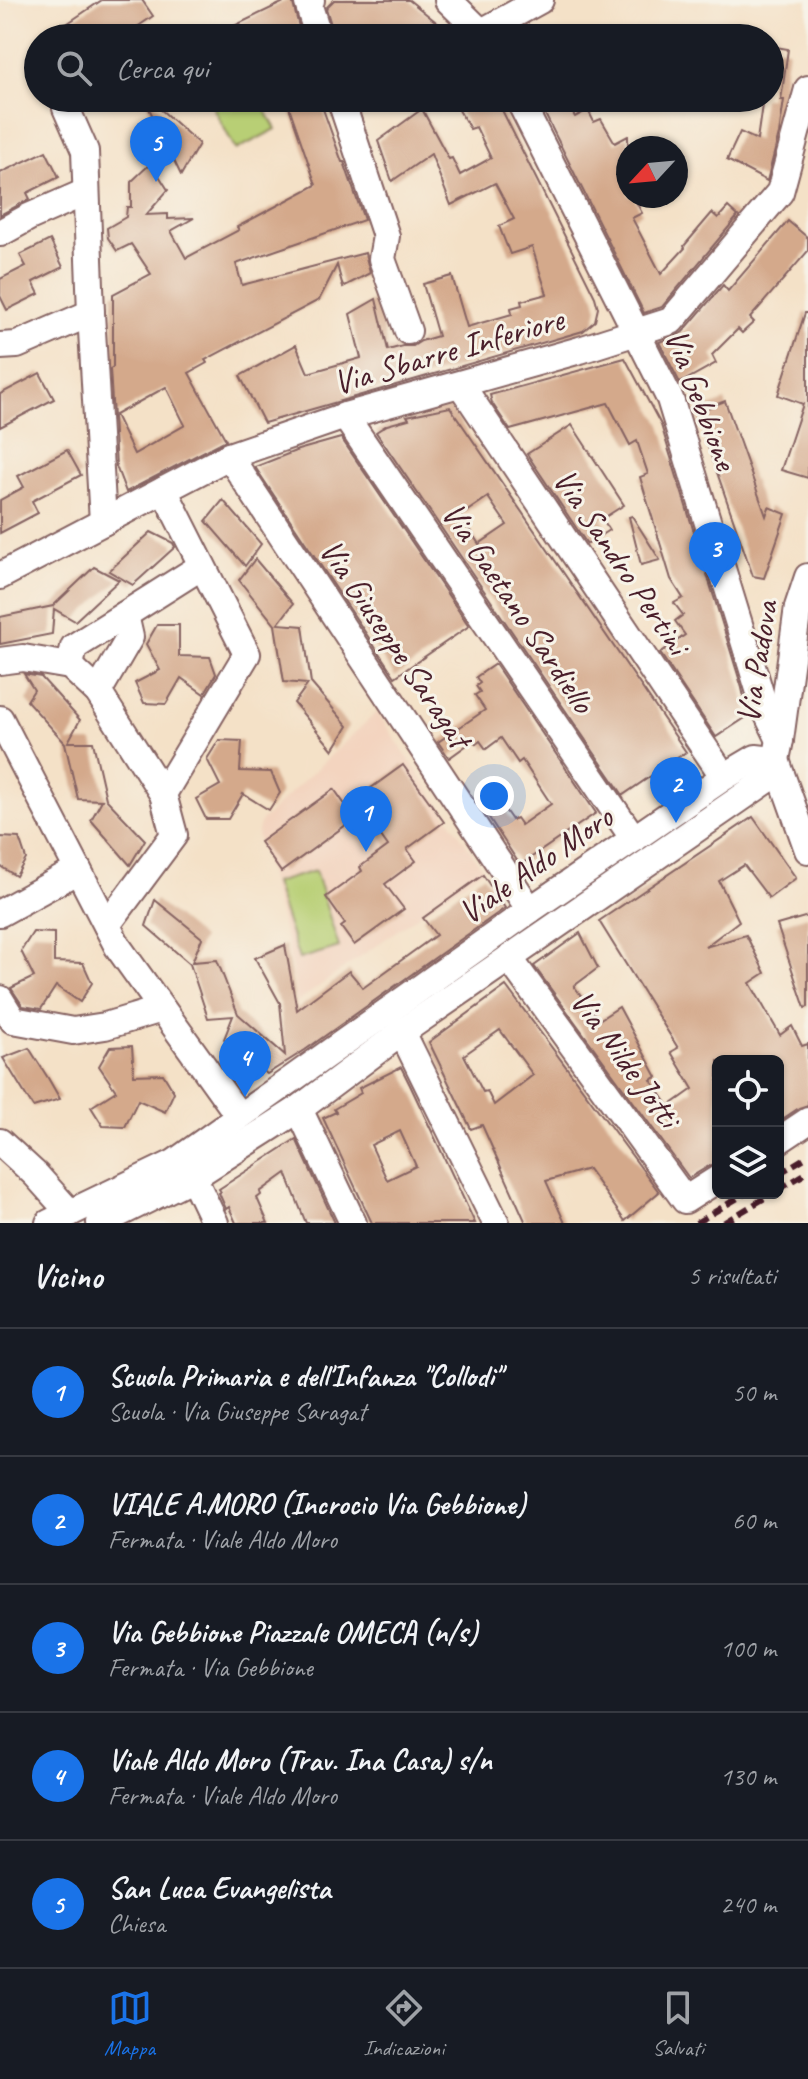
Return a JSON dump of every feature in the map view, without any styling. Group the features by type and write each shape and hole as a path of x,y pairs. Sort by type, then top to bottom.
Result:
{"street":[{"path":"311,0 308,3 315,24"},
{"path":"448,0 473,24"},
{"path":"502,24 540,0"},
{"name":"Via Sbarre Inferiore","path":"0,576 229,456 345,416 461,385 671,321 780,192 808,89"},
{"path":"68,112 85,151 103,522"},
{"path":"345,112 386,236 382,259 408,331"},
{"name":"Via Gebbione","path":"525,112 639,332 670,399 808,850"},
{"path":"0,233 86,192"},
{"path":"0,346 17,345 91,313"},
{"name":"Via Sandro Pertini","path":"461,385 724,777"},
{"name":"Via Gaetano Sardiello","path":"345,416 634,839"},
{"name":"Via Giuseppe Saragat","path":"229,456 530,910"},
{"path":"163,794 247,654 164,490"},
{"path":"70,666 74,647 202,566"},
{"name":"Via Padova","path":"778,750 798,607 808,577"},
{"path":"98,692 130,637 125,615"},
{"path":"0,661 23,658 70,666 98,692 163,794 174,835 107,925"},
{"path":"4,734 118,947 239,1116"},
{"name":"Viale Aldo Moro","path":"60,1218 174,1163 530,910 724,777 756,758 778,750"},
{"name":"Viale Aldo Moro","path":"100,1223 193,1177 299,1109 402,1032 767,780 778,750"},
{"path":"0,913 78,870"},
{"name":"Via Nilde Jotti","path":"509,958 685,1200 712,1183"},
{"path":"0,999 13,1020 73,1031 105,1026 162,1009"},
{"path":"402,1032 496,1223"},
{"path":"299,1109 353,1223"},
{"path":"784,1137 808,1121"},
{"path":"0,1142 36,1175 60,1218"},
{"path":"193,1177 215,1223"}],"shaded area":[{"path":"377,712 483,869 297,1002 288,946 257,835 261,821"}],"green space":[{"path":"216,112 267,112 276,129 236,150"},
{"path":"315,871 339,947 299,959 274,883"}],"building":[{"path":"102,0 142,0 153,16 141,24 68,23"},
{"path":"292,0 298,24 238,24"},
{"path":"334,0 409,0 439,24 331,24 326,8"},
{"path":"784,48 788,49 784,78"},
{"path":"151,112 164,112 199,144 181,175"},
{"path":"291,112 324,112 364,220 236,264 242,285 365,253 370,273 343,287 337,265 319,300 205,360 207,363 189,373 226,440 126,492 116,466 110,369 113,367 113,294 151,274 131,244 117,251 108,238 107,228 126,217 127,207 131,207 131,182 151,163 168,190 146,215 168,214 168,219 194,218 171,231 186,258 239,230 237,227 316,185","holes":["166,387 185,425 134,454 115,415"]},
{"path":"418,112 424,112 460,175 491,158 476,127 470,129 460,112 503,112 595,297 598,308 595,321 583,331 264,423 240,376 296,345 308,373 361,358 350,314 376,299 388,350 413,346 438,336 423,284 452,276 467,327 512,314 511,308 522,305 521,301 547,294 532,247 510,254 499,226 514,219 495,183 451,205 431,154 392,181 378,141"},
{"path":"544,112 572,112 575,117 589,112 594,122 601,119 616,142 616,208 639,208 642,213 632,218 661,274 712,213 718,218 728,207 738,216 662,307 644,313"},
{"path":"761,112 782,112 767,181 727,160 740,132 757,140"},
{"path":"46,151 59,177 27,193 30,199 0,215 0,173"},
{"path":"788,221 808,238 808,251 750,318 754,322 742,333 738,329 712,355 716,363 680,383 659,342 683,332 723,285 728,291"},
{"path":"50,240 63,267 33,282 39,294 7,310 0,296 0,279 26,266 20,255"},
{"path":"805,313 808,313 808,478 781,470 803,404 778,395"},
{"path":"625,358 661,425 742,688 748,716 716,737 660,653 685,635 675,621 683,615 674,603 683,598 671,579 640,477 648,474 637,441 630,445 608,403 510,430 490,395"},
{"path":"40,373 54,399 0,427 0,394"},
{"path":"725,401 766,516 769,507 786,514 764,578 753,576 696,412"},
{"path":"450,407 686,752 623,795 376,432 387,425 409,419 407,416","holes":["488,497 507,525 479,544 460,516"]},
{"path":"572,425 624,505 602,519 609,530 587,544 527,454"},
{"path":"341,438 469,626 395,677 255,467"},
{"path":"67,450 81,475 32,501 38,513 0,533 0,500 24,487 18,476"},
{"path":"223,500 261,544 245,566 206,521"},
{"path":"632,516 660,560 641,565 629,517"},
{"path":"151,532 175,547 133,585 109,571"},
{"path":"255,559 293,604 278,624 303,626 311,683 348,726 333,750 294,703 308,684 284,682 275,625 239,580"},
{"path":"94,567 119,580 75,621 54,609 52,634 0,644 0,617 53,606"},
{"path":"157,625 179,625 179,656 210,657 216,674 204,694 181,678 166,704 144,703 135,683 160,670 146,644"},
{"path":"495,664 596,813 520,865 488,816 502,806 512,820 516,818 521,825 551,804 522,760 518,763 501,738 486,749 480,741 476,744 474,740 449,758 438,742 485,710 475,695 480,692 476,677"},
{"path":"24,674 41,677 80,720 68,742 93,742 106,799 145,840 130,865 91,820 102,800 78,799 65,743 27,701 34,690"},
{"path":"219,740 242,741 240,771 271,772 280,793 269,810 243,794 228,819 206,819 196,799 220,785 207,759"},
{"path":"403,765 444,822 407,849 416,861 385,884 404,909 354,945 341,927 345,924 326,897 362,871 360,867 388,846 364,812 281,872 260,842 334,789 346,806"},
{"path":"753,817 796,878 769,898 744,865 719,881 739,921 705,947 746,935 765,973 750,983 780,1035 792,1026 802,1046 808,1044 808,1105 784,1118 784,1055 712,1055 712,1165 689,1178 534,966 580,933 598,968 574,986 599,1020 619,1007 657,1077 651,1080 669,1106 693,1089 671,1052 678,1048 599,921"},
{"path":"0,837 19,838 26,859 16,876 0,866"},
{"path":"483,875 505,908 267,1074 224,1039 233,1016 208,1018 190,964 146,926 155,900 202,938 192,962 217,960 238,1014 285,1055 280,1003 255,958 285,945 297,1010 349,971 363,988 436,935 423,918"},
{"path":"808,916 808,1007 805,1008 777,925"},
{"path":"33,932 54,933 54,962 83,963 92,983 80,1002 56,986 41,1009 23,1006 11,988 34,977 21,951"},
{"path":"506,986 659,1192 625,1221 588,1169 546,1181 565,1223 526,1223 482,1125 471,1129 429,1042","holes":["500,1030 533,1075 494,1105 487,1091 483,1092 464,1055"]},
{"path":"132,1046 134,1075 163,1074 174,1092 165,1112 138,1100 125,1127 103,1126 91,1107 116,1091 99,1066 110,1047"},
{"path":"29,1048 60,1099 33,1107 3,1058"},
{"path":"401,1067 475,1223 372,1223 323,1118 361,1093 359,1088","holes":["400,1131 416,1166 387,1180 371,1145"]},
{"path":"296,1139 335,1223 306,1223 286,1173 260,1192 257,1198 268,1223 236,1223 229,1207 226,1209 219,1189"}],"railway":[{"path":"784,1170 808,1156"},
{"path":"784,1186 808,1172"},
{"path":"696,1223 736,1199"},
{"path":"723,1223 763,1199"}],"place":[{"name":"San Luca Evangelista","path":"156,182"},
{"name":"Via Gebbione Piazzale OMECA (n/s)","path":"715,588"},
{"name":"VIALE A.MORO (Incrocio Via Gebbione)","path":"676,823"},
{"name":"Scuola Primaria e dell'Infanza \"Collodi\"","path":"366,852"},
{"name":"Viale Aldo Moro (Trav. Ina Casa) s/n","path":"245,1097"}]}
